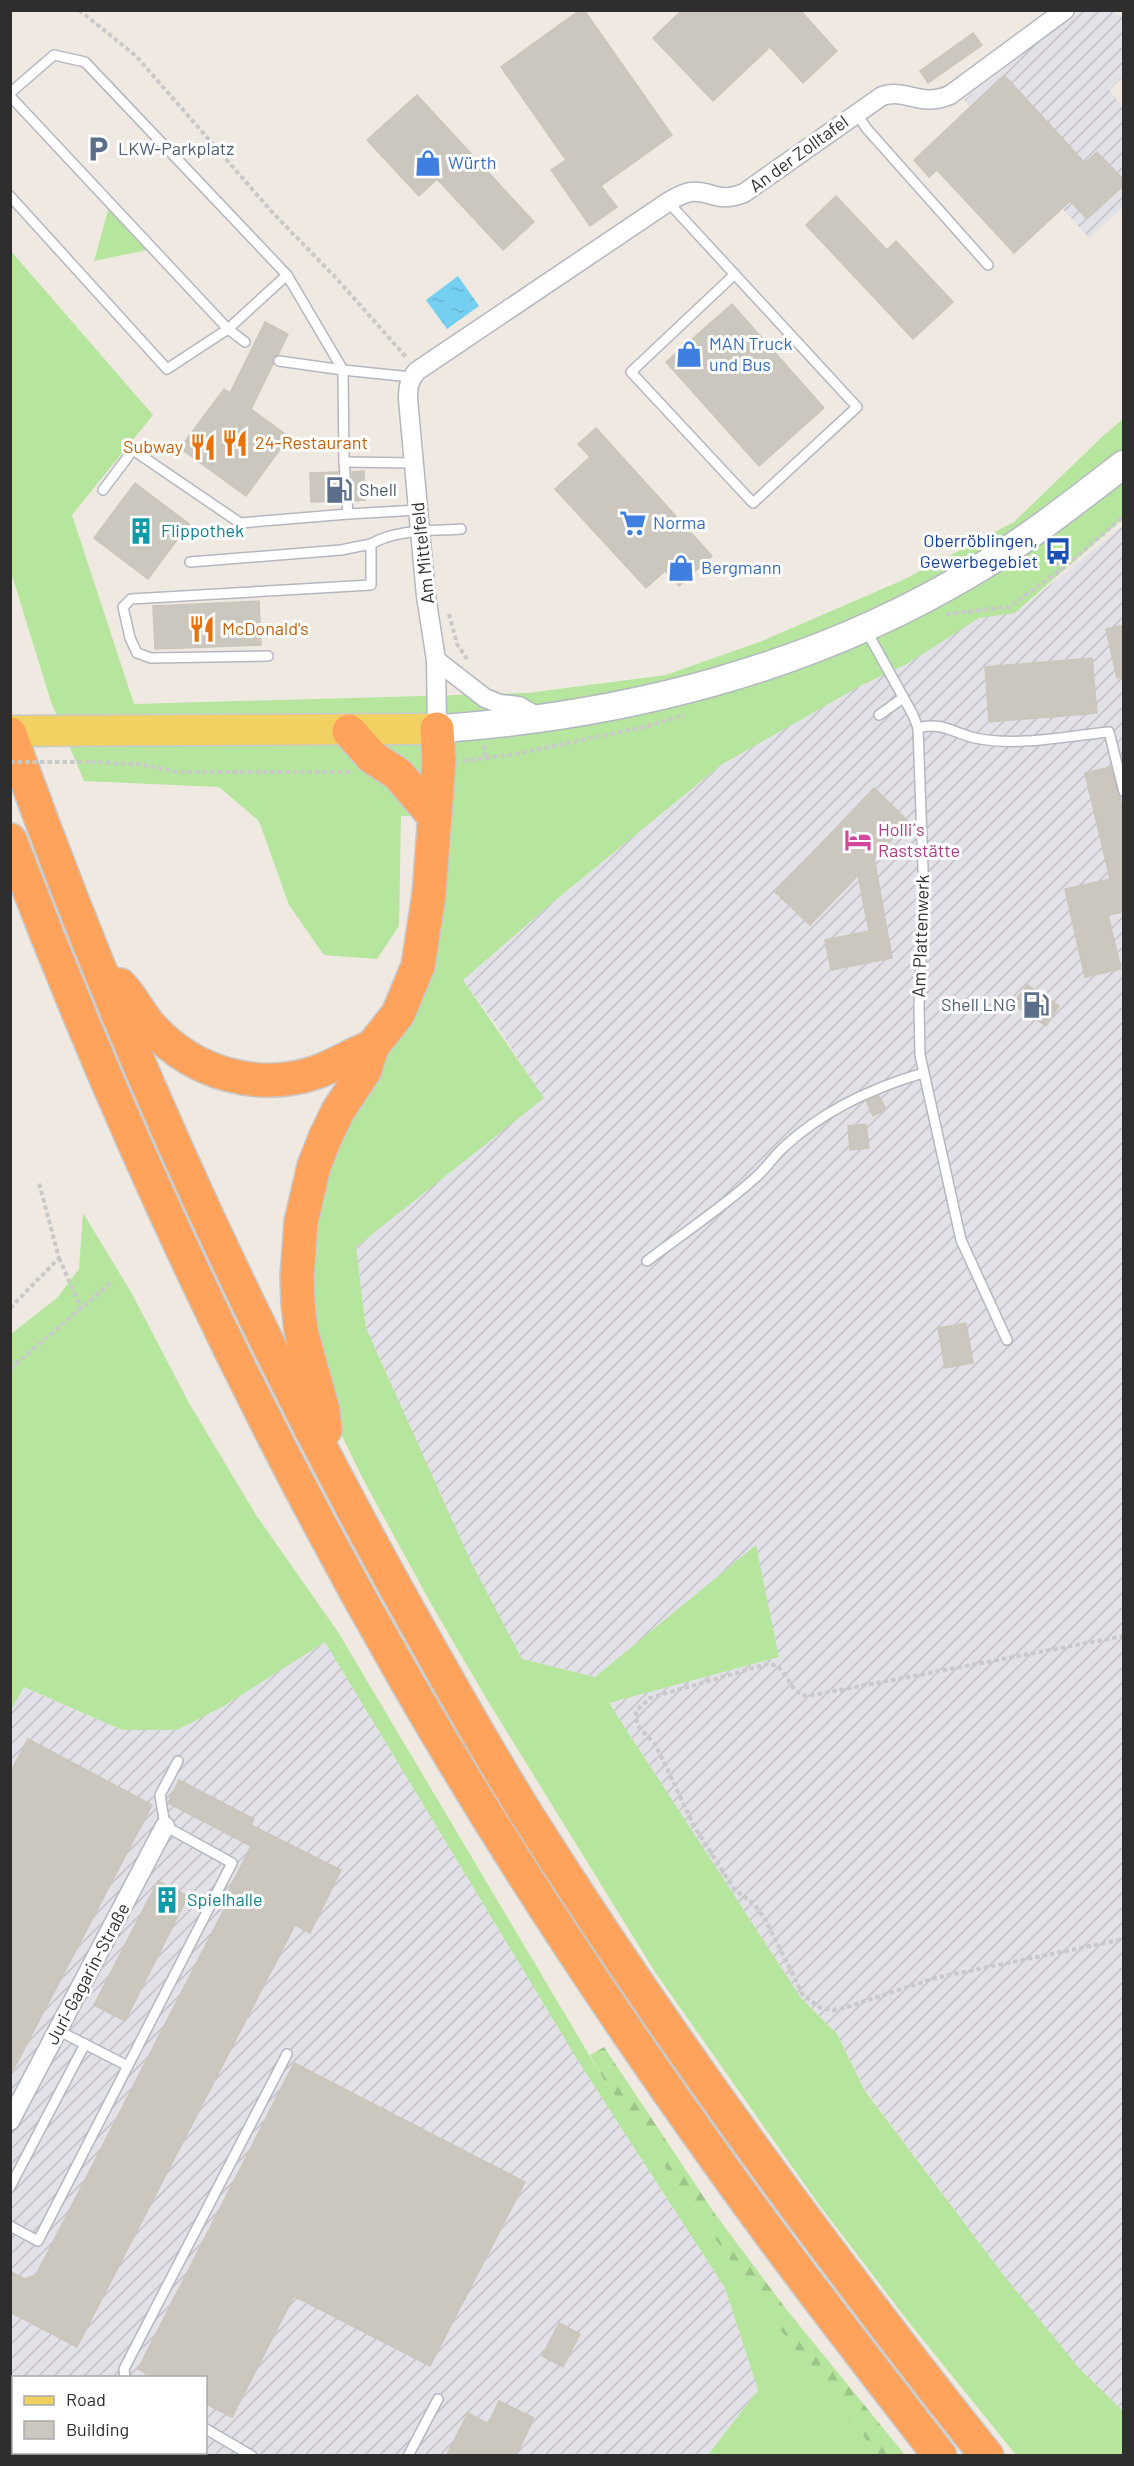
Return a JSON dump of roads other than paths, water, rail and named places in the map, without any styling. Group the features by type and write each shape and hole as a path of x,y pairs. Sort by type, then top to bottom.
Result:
{"highway":[{"path":"329,1465 323,1411 301,1331 298,1249 314,1166 338,1111 364,1070 372,1047 398,1014 418,966 427,923 439,761 437,729"},
{"path":"349,731 372,757 398,774 434,816"},
{"path":"10,733 93,955 183,1165 329,1465 439,1666 519,1803 639,1987 753,2150 987,2456"},
{"path":"10,840 89,1038 157,1194 243,1373 321,1526 409,1684 510,1851 664,2085 825,2307 940,2456"},
{"path":"93,955 127,991 138,1010 165,1041 198,1064 216,1071 256,1080 297,1077 317,1072 372,1047"}],"main road":[{"path":"10,733 437,729 540,718 652,698 790,660 923,600 1001,555 1044,526 1124,464"}],"street":[{"name":"An der Zolltafel","path":"414,374 668,202 693,192 720,198 733,198 744,193 856,113 877,99 892,93 932,101 950,95 1065,10"},
{"name":"Am Mittelfeld","path":"414,374 408,385 408,399 420,531 436,660 437,729"},
{"path":"436,660 485,699 500,704 519,706 540,718"},
{"name":"Juri-Gagarin-Straße","path":"10,2121 165,1826"}],"lane":[{"path":"245,342 228,329 10,94 54,55 85,62 287,275 342,370 344,462 348,514"},
{"path":"856,113 867,129 987,265"},
{"path":"10,196 167,369 228,329 287,275"},
{"path":"668,202 735,274 857,407 753,503 631,372 735,274"},
{"path":"279,361 342,370 414,374"},
{"path":"103,490 133,450 240,523 418,510"},
{"path":"344,462 415,463"},
{"path":"190,562 341,550 371,544 382,538 420,531 461,529"},
{"path":"268,656 151,658 137,653 130,638 123,608 131,599 371,585 371,544"},
{"name":"Am Plattenwerk","path":"865,628 918,728 924,897 918,1034 923,1073 961,1240 1006,1340"},
{"path":"879,715 903,698"},
{"path":"918,728 930,724 946,726 973,737 1003,742 1109,732 1124,792"},
{"path":"646,1262 756,1178 783,1148 813,1124 862,1095 888,1083 923,1073"},
{"path":"10,2226 38,2241 232,1863 165,1826 160,1796 178,1761"},
{"path":"59,2031 128,2066"},
{"path":"10,2187 85,2044"},
{"path":"125,2376 124,2369 287,2054"},
{"path":"408,2456 438,2399"},
{"path":"207,2429 252,2456"}],"water":[{"path":"458,276 479,306 447,329 426,300"}],"place":[{"name":"LKW-Parkplatz","path":"98,149"},
{"name":"Würth","path":"428,163"},
{"name":"MAN Truck und Bus","path":"689,354"},
{"name":"24-Restaurant","path":"235,443"},
{"name":"Subway","path":"203,447"},
{"name":"Shell","path":"339,490"},
{"name":"Norma","path":"633,523"},
{"name":"Flippothek","path":"141,531"},
{"name":"Oberröblingen, Gewerbegebiet","path":"1058,551"},
{"name":"Bergmann","path":"681,568"},
{"name":"McDonald's","path":"202,629"},
{"name":"Holli´s Raststätte","path":"858,840"},
{"name":"Shell LNG","path":"1036,1005"},
{"name":"Spielhalle","path":"167,1900"}]}
